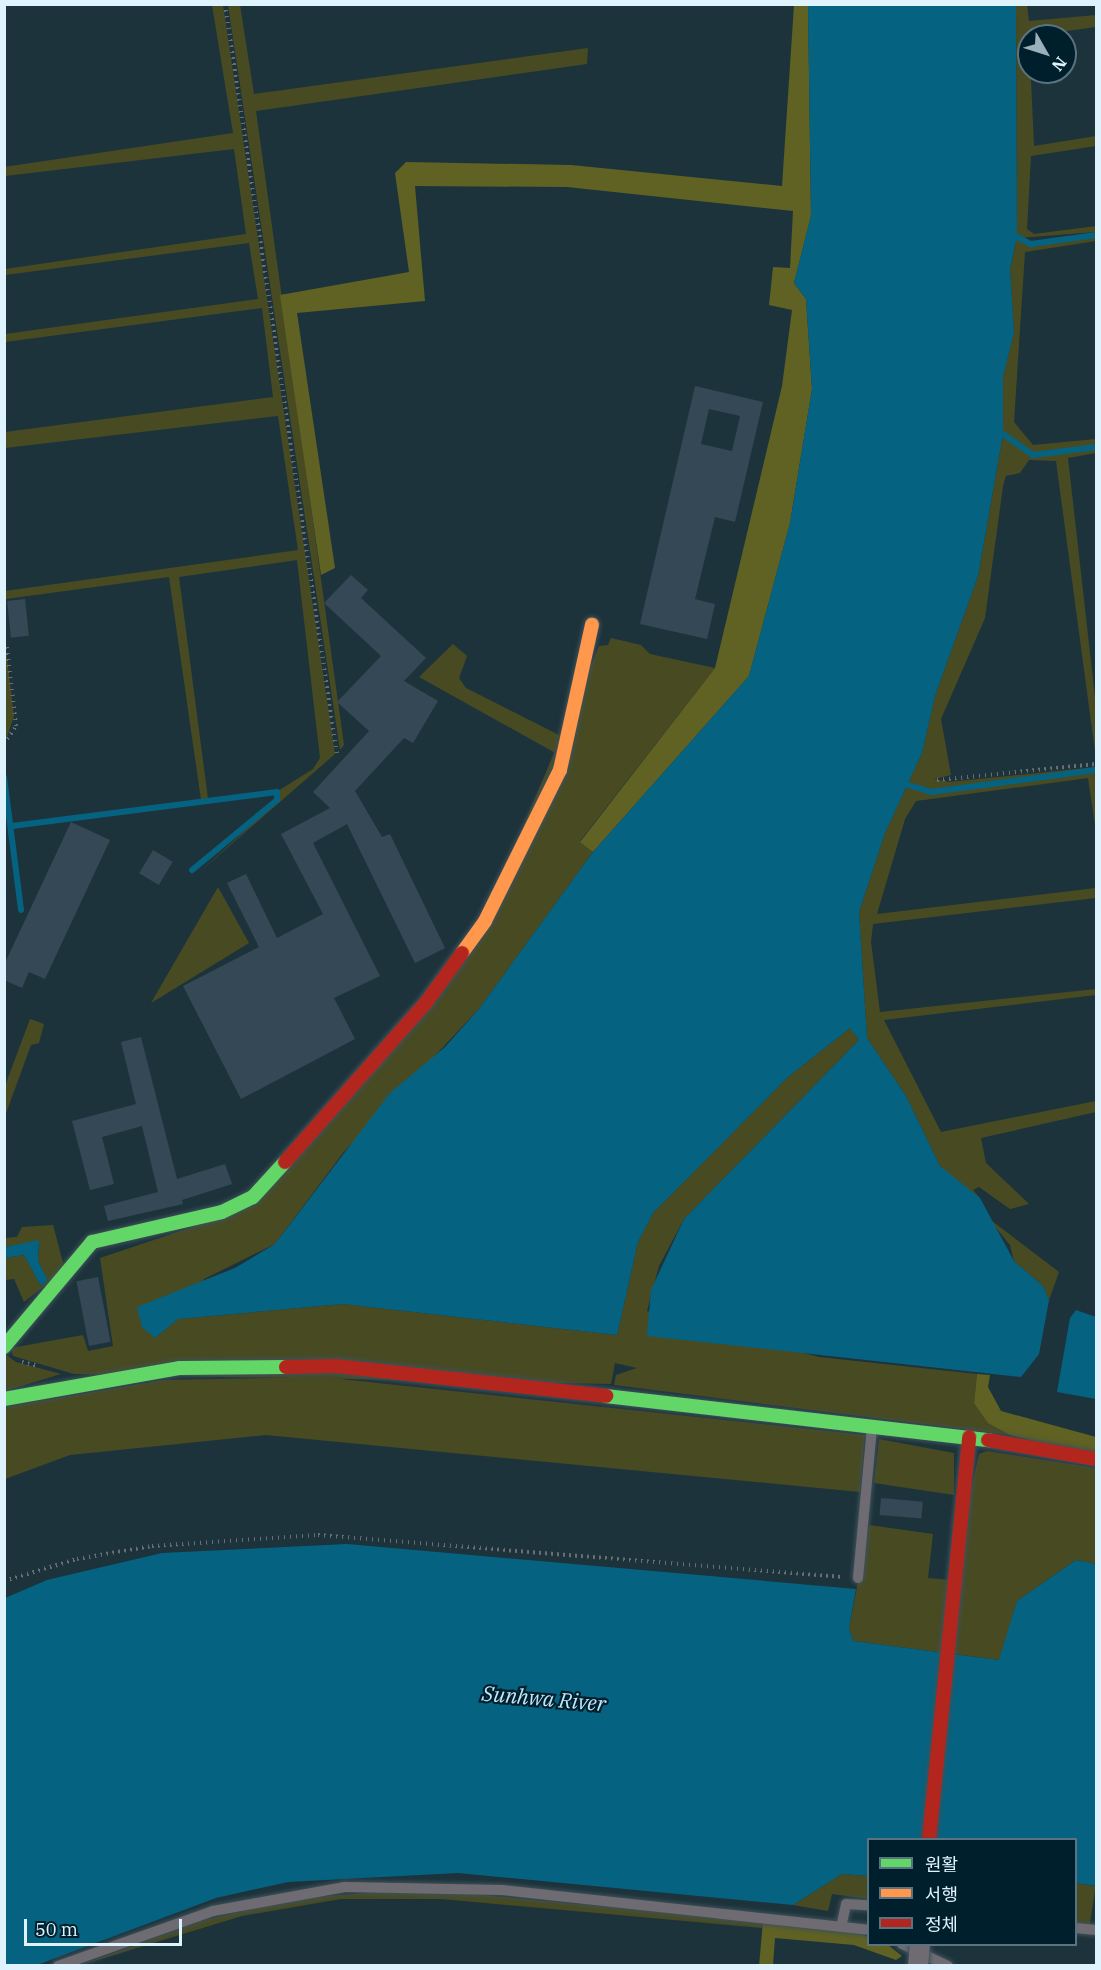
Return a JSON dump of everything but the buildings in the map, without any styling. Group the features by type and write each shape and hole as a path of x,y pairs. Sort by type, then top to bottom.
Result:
{"street":[{"path":"4,1347 92,1242 222,1212 253,1197 424,1004 485,921 556,780 592,624"},
{"path":"4,1399 78,1382 180,1368 336,1366 969,1437 1096,1459"},
{"path":"929,1838 969,1437"},
{"path":"918,1965 920,1946"}],"lane":[{"path":"858,1578 872,1427"},
{"path":"58,1965 213,1911 345,1887 501,1890 842,1923 867,1930"},
{"path":"842,1923 846,1904 867,1905"},
{"path":"1077,1928 1096,1930"},
{"path":"906,1946 948,1965"}],"path":[{"path":"225,4 337,754"},
{"path":"4,744 16,726 7,647"},
{"path":"937,780 1096,764"},
{"path":"4,1581 77,1558 152,1546 318,1535 858,1578"}],"green space":[{"path":"212,5 223,5 335,754 196,875 279,800 278,791 313,769 320,758 297,560 179,577 208,799 201,800 169,577 6,599 5,604 5,591 298,550 278,416 5,448 5,432 273,397 262,308 5,342 5,334 258,299 249,243 5,275 5,269 246,234 234,149 5,176 4,167 233,133"},
{"path":"228,5 240,5 254,94 588,48 587,64 256,111 344,745 340,750"},
{"path":"1016,5 1027,5 1029,21 1096,15 1096,27 1077,30 1077,24 1017,24 1017,84 1031,84 1034,146 1096,136 1096,146 1031,156 1027,229 1034,234 1096,226 1096,232 1018,238 1031,246 1096,236 1096,241 1025,252 1014,422 1033,445 1096,439 1096,446 1033,453 1004,434 1033,456 1096,448 1096,453 1068,458 1096,706 1096,759 1056,461 1029,460 1020,473 1006,476 1003,486 985,618 941,719 951,775 934,779 949,782 1096,767 1096,832 1088,778 916,801 905,819 877,914 1096,888 1096,898 873,924 871,942 880,1012 1096,989 1096,995 884,1020 941,1132 1096,1101 1096,1112 981,1138 986,1163 1029,1204 1010,1209 979,1187 973,1190 980,1198 960,1186 940,1166 906,1096 867,1038 859,912 885,833 922,753 935,696 978,576 1003,434 1003,376 1014,332 1010,269 1017,237"},
{"path":"611,638 641,645 650,654 715,668 580,841 593,852 479,1009 343,1153 275,1244 204,1279 155,1338 178,1319 343,1304 617,1335 638,1242 653,1213 788,1077 850,1028 859,1040 684,1219 659,1266 647,1311 819,1357 977,1374 974,1403 1010,1435 614,1385 616,1375 637,1368 615,1363 611,1384 74,1374 13,1356 11,1348 83,1335 88,1351 113,1346 100,1258 228,1215 470,953 599,646 608,645"},
{"path":"4,642 14,716 5,743"},
{"path":"453,644 467,656 459,678 466,688 563,737 559,755 419,677"},
{"path":"218,887 249,943 151,1003"},
{"path":"30,1019 44,1024 39,1043 31,1045 5,1116 5,1086"},
{"path":"988,1218 1059,1272 1049,1300 1043,1286 1014,1261 1010,1245"},
{"path":"53,1225 65,1270 24,1302 14,1279 5,1280 5,1258 24,1255 41,1286 48,1280 38,1261 39,1241 5,1247 5,1238 17,1237 22,1227"},
{"path":"5,1354 16,1362 61,1374 5,1391"},
{"path":"322,1377 865,1435 860,1492 266,1435 70,1455 5,1479 5,1407 163,1380"},
{"path":"879,1439 954,1453 954,1495 874,1483"},
{"path":"987,1451 1096,1468 1096,1564 1076,1560 1017,1601 1000,1660 853,1641 849,1628 869,1525 933,1534 928,1578 951,1580 979,1454"},
{"path":"842,1874 867,1876 867,1899 832,1894 828,1911 793,1905"},
{"path":"1077,1883 1096,1886 1089,1926 1077,1924"},
{"path":"382,1892 460,1893 763,1921 762,1928 441,1899 341,1899 242,1916 78,1966 204,1920 299,1898"}],"shaded area":[{"path":"794,5 808,5 811,216 794,283 806,299 812,389 790,523 749,676 593,852 580,842 715,668 782,386 792,310 769,305 773,267 790,268 793,211 567,187 415,186 425,301 297,313 335,568 321,575 280,295 409,272 395,173 406,162 571,165 782,186"},
{"path":"977,1374 990,1375 988,1387 1001,1411 1096,1437 1096,1456 1010,1435 988,1423 974,1403"},
{"path":"763,1921 855,1931 867,1937 867,1946 889,1946 902,1956 896,1960 854,1945 775,1938 773,1965 759,1966"}],"water":[{"path":"808,5 1016,5 1017,237 1010,269 1014,332 1003,377 1003,434 978,576 935,696 922,753 885,833 859,912 867,1038 906,1096 940,1166 980,1198 1014,1261 1043,1286 1049,1300 1039,1354 1021,1377 647,1336 651,1290 684,1219 859,1040 850,1028 788,1077 653,1213 638,1242 617,1335 343,1304 178,1319 155,1338 142,1327 137,1307 235,1268 275,1244 390,1093 445,1047 479,1009 593,852 749,676 790,523 812,389 806,299 794,283 811,216"},
{"path":"39,1240 38,1261 48,1280 41,1286 24,1255 5,1258 5,1247"},
{"path":"1076,1310 1096,1317 1096,1399 1057,1392 1070,1318"},
{"name":"Sunhwa River","path":"347,1544 856,1589 849,1628 853,1641 999,1660 1017,1601 1076,1560 1096,1564 1096,1886 1077,1883 1077,1838 867,1838 867,1876 842,1874 793,1905 458,1873 288,1882 216,1898 37,1965 5,1966 5,1598 47,1580 162,1553"}],"waterway":[{"path":"1017,237 1031,244 1096,235"},
{"path":"1003,434 1033,455 1096,447"},
{"path":"905,784 931,792 1096,770"},
{"path":"4,777 21,910"},
{"path":"12,826 277,792 277,800 192,870"}],"traffic: fast":[{"path":"4,1347 92,1242 222,1212 253,1197 285,1162"},
{"path":"4,1399 180,1368 286,1367"},
{"path":"606,1396 988,1440"}],"traffic: slow":[{"path":"462,953 485,921 560,770 592,624"}],"traffic: jam":[{"path":"285,1162 425,1004 462,953"},
{"path":"286,1367 336,1366 606,1396"},
{"path":"929,1838 969,1437"},
{"path":"988,1440 1096,1459"}]}
